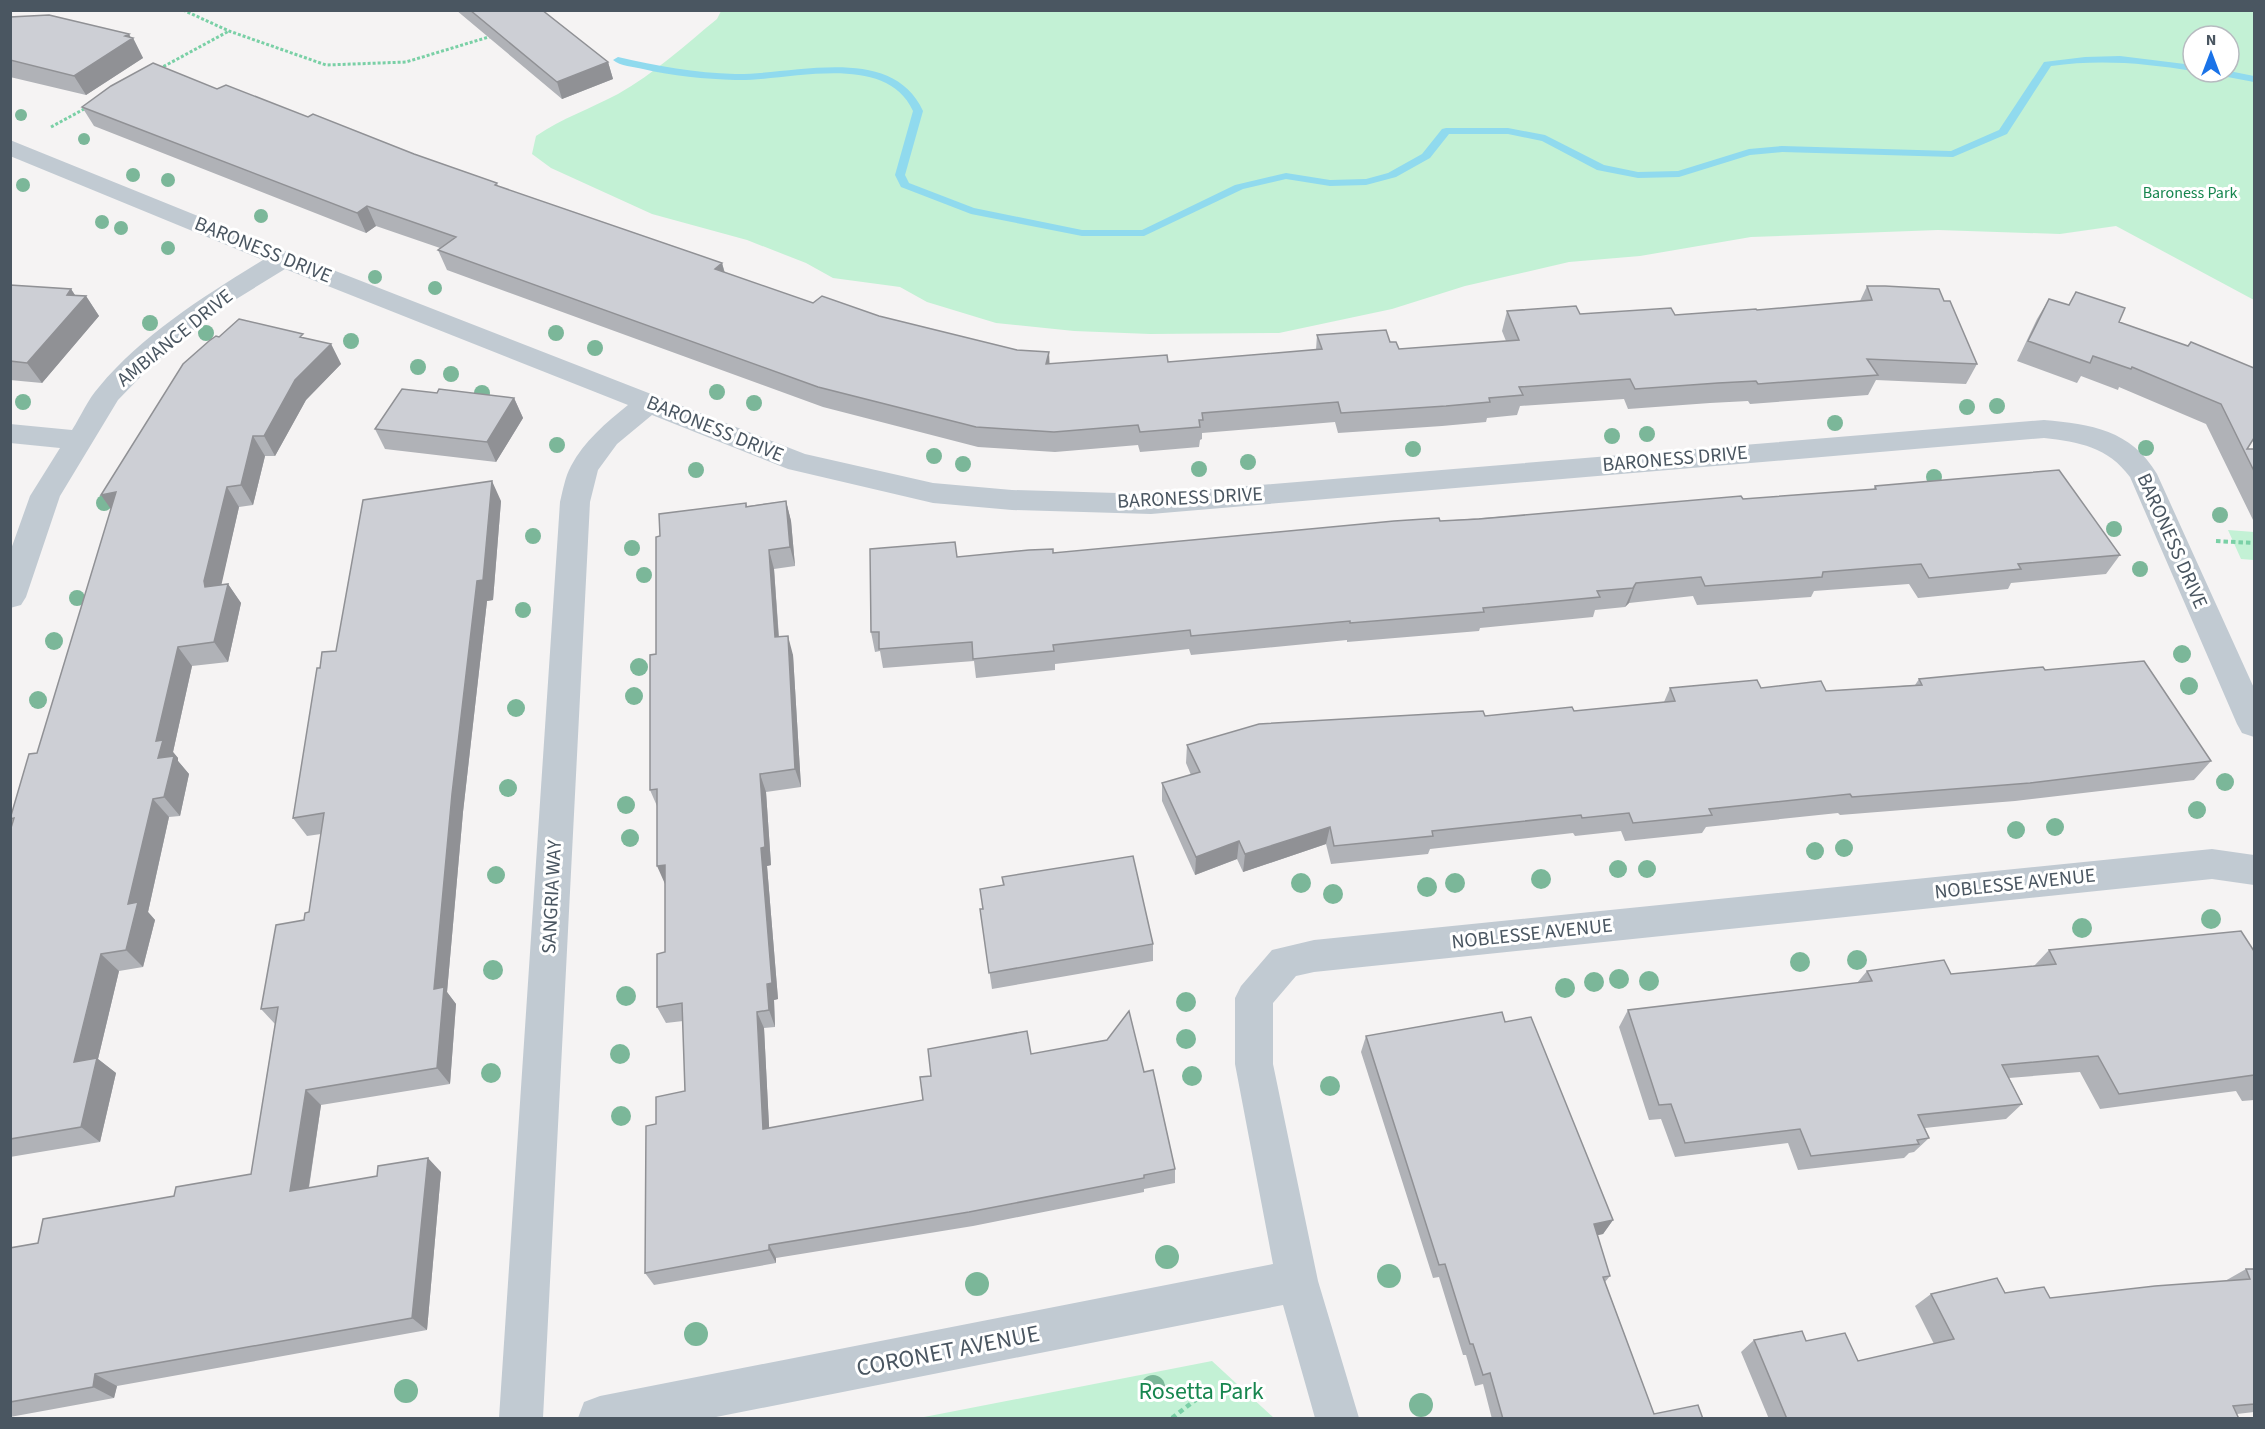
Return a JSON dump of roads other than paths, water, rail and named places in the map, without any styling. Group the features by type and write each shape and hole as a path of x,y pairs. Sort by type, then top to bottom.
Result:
{"street":[{"name":"BARONESS DRIVE","path":"12,148 283,259 798,462 933,493 1012,500 1151,504 2044,429 2087,434 2113,444 2135,461 2143,474 2254,724"},
{"name":"AMBIANCE DRIVE","path":"10,597 45,496 108,394 141,359 204,308 283,259"},
{"name":"SANGRIA WAY","path":"521,1419 575,502 584,468 589,460 607,437 649,403"},
{"path":"10,433 78,440"},
{"name":"NOBLESSE AVENUE","path":"1337,1419 1297,1281 1254,1064 1254,998 1286,962 1314,956 2212,864 2254,870"},
{"name":"CORONET AVENUE","path":"600,1419 1297,1281"}],"waterway":[{"path":"618,60 655,69 735,77 857,70 885,78 912,98 918,111 900,175 905,185 971,211 1082,233 1144,233 1239,187 1286,176 1330,183 1366,182 1392,175 1426,156 1446,131 1508,131 1545,138 1601,168 1638,175 1679,174 1749,152 1782,149 1953,154 2003,132 2048,64 2120,59 2181,66"},
{"path":"2241,77 2254,79"}],"park label":[{"name":"Baroness Park","path":"2190,193"},
{"name":"Rosetta Park","path":"1201,1391"}]}
